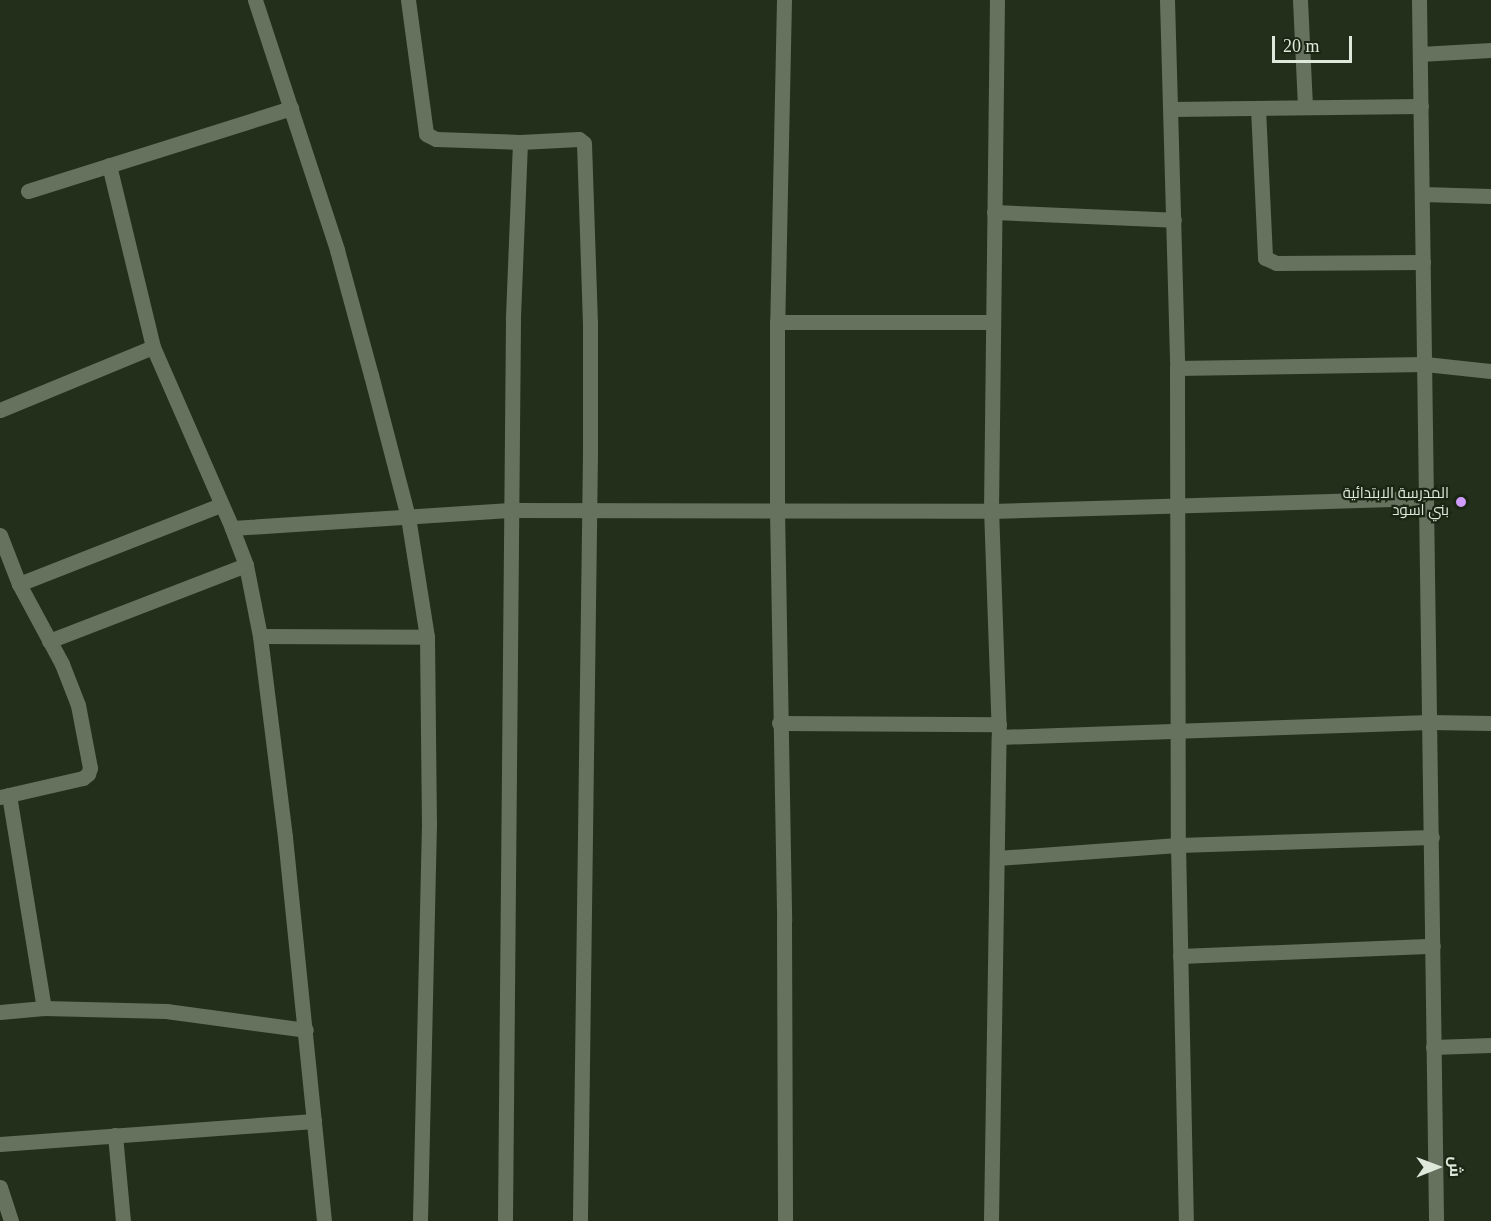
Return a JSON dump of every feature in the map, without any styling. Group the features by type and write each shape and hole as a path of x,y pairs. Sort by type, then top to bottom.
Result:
{"street":[{"path":"255,0 337,250 408,517 427,637 429,823 420,1221"},
{"path":"408,0 426,134 436,139 519,142 579,139 584,143 590,323 580,1221"},
{"path":"784,0 777,322 777,509 784,921 785,1221"},
{"path":"991,1221 999,731 991,511 997,0"},
{"path":"1167,0 1177,368 1178,845 1186,1221"},
{"path":"1300,0 1305,107"},
{"path":"1419,0 1436,1221"},
{"path":"1420,54 1491,50"},
{"path":"1171,109 1421,106"},
{"path":"27,191 291,108"},
{"path":"1258,108 1265,258 1276,262 1423,262"},
{"path":"505,1221 513,320 519,142"},
{"path":"109,165 153,347 246,565 260,636 306,1030 324,1221"},
{"path":"1422,194 1491,196"},
{"path":"994,212 1174,220"},
{"path":"777,322 992,322"},
{"path":"0,411 153,347"},
{"path":"1177,368 1425,364 1491,371"},
{"path":"232,528 512,510 991,511 1425,498"},
{"path":"19,584 222,505"},
{"path":"0,535 19,584 62,664 78,705 90,768 88,774 83,778 4,796 44,1008"},
{"path":"49,641 246,565"},
{"path":"260,636 427,637"},
{"path":"779,723 999,731 1178,732 1430,722 1491,723"},
{"path":"997,858 1178,845 1432,837"},
{"path":"1180,956 1433,946"},
{"path":"0,1012 44,1008 166,1011 306,1030"},
{"path":"1433,1047 1491,1045"},
{"path":"0,1144 314,1121"},
{"path":"115,1135 123,1221"},
{"path":"0,1187 11,1221"}],"place":[{"name":"المدرسة الابتدائية بني اسود","path":"1461,502"}]}
